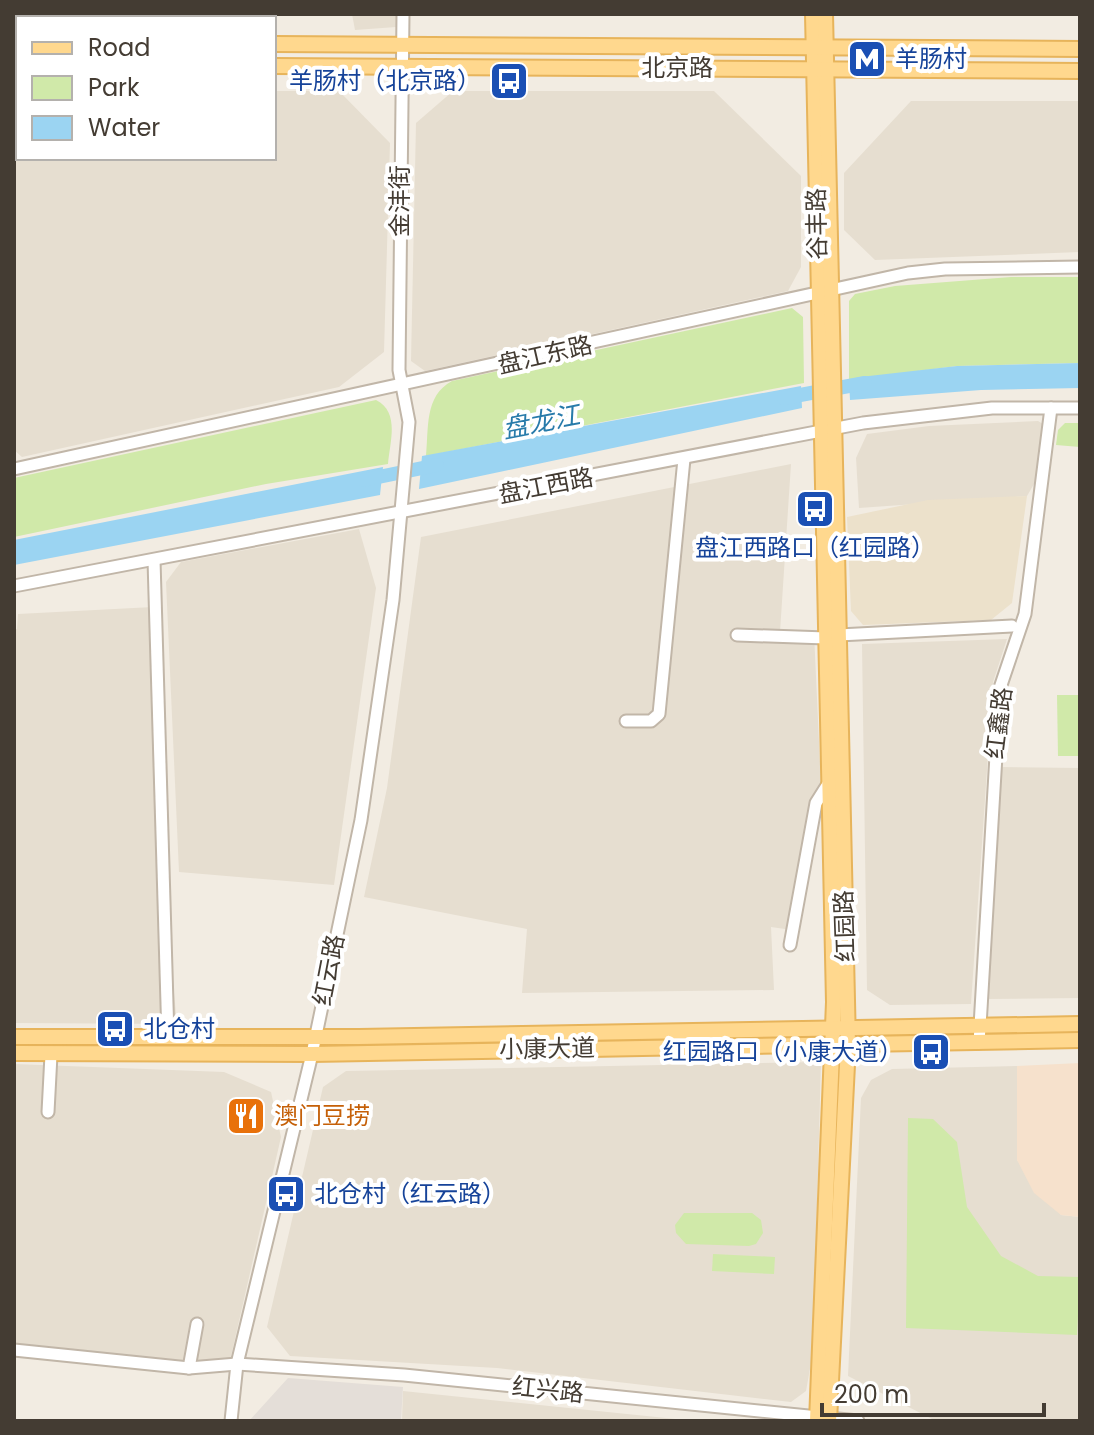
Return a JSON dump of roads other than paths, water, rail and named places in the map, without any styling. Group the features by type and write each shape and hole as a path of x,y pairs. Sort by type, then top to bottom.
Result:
{"main road":[{"name":"谷丰路","path":"813,14 820,49"},
{"name":"谷丰路","path":"825,14 820,68 826,291 835,363 828,409"},
{"name":"北京路","path":"276,44 1080,49"},
{"name":"北京路","path":"276,66 1080,71"},
{"name":"谷丰路","path":"826,291 820,365 829,432"},
{"name":"红园路","path":"829,432 840,1030"},
{"name":"红园路","path":"823,1419 841,1046 828,784 832,636"},
{"name":"小康大道","path":"14,1037 315,1037 1080,1024"},
{"name":"小康大道","path":"14,1053 312,1054 1080,1040"}],"street":[{"name":"金沣街","path":"403,14 399,370 409,422"},
{"name":"盘江东路","path":"14,469 403,387 826,291 945,269 1080,267"},
{"name":"红鑫路","path":"979,1043 1000,688 1025,614 1051,408"},
{"name":"盘江西路","path":"14,586 923,414 1080,408"},
{"name":"红云路","path":"231,1421 237,1364 312,1054 361,820 391,614 409,422"},
{"path":"626,721 651,721 659,714 684,459"},
{"path":"154,560 168,1038"},
{"path":"737,635 832,636 1012,626"},
{"path":"790,945 816,803 828,784"},
{"path":"48,1112 51,1055"},
{"path":"189,1368 197,1324"},
{"name":"红兴路","path":"14,1350 189,1368 237,1364 404,1375 858,1421"}],"water":[{"path":"1080,363 1080,388 981,390 850,400 849,380 860,377 957,366"},
{"path":"801,386 802,408 419,489 422,456"},
{"path":"383,467 380,495 14,565 14,540"}],"waterway":[{"name":"盘龙江","path":"784,398 865,383"},
{"name":"盘龙江","path":"364,480 437,465"}],"place":[{"name":"羊肠村","path":"867,59"},
{"name":"羊肠村（北京路）","path":"509,81"},
{"name":"盘江西路口（红园路）","path":"815,509"},
{"name":"北仓村","path":"115,1029"},
{"name":"红园路口（小康大道）","path":"931,1052"},
{"name":"澳门豆捞","path":"246,1116"},
{"name":"北仓村（红云路）","path":"286,1194"}]}
